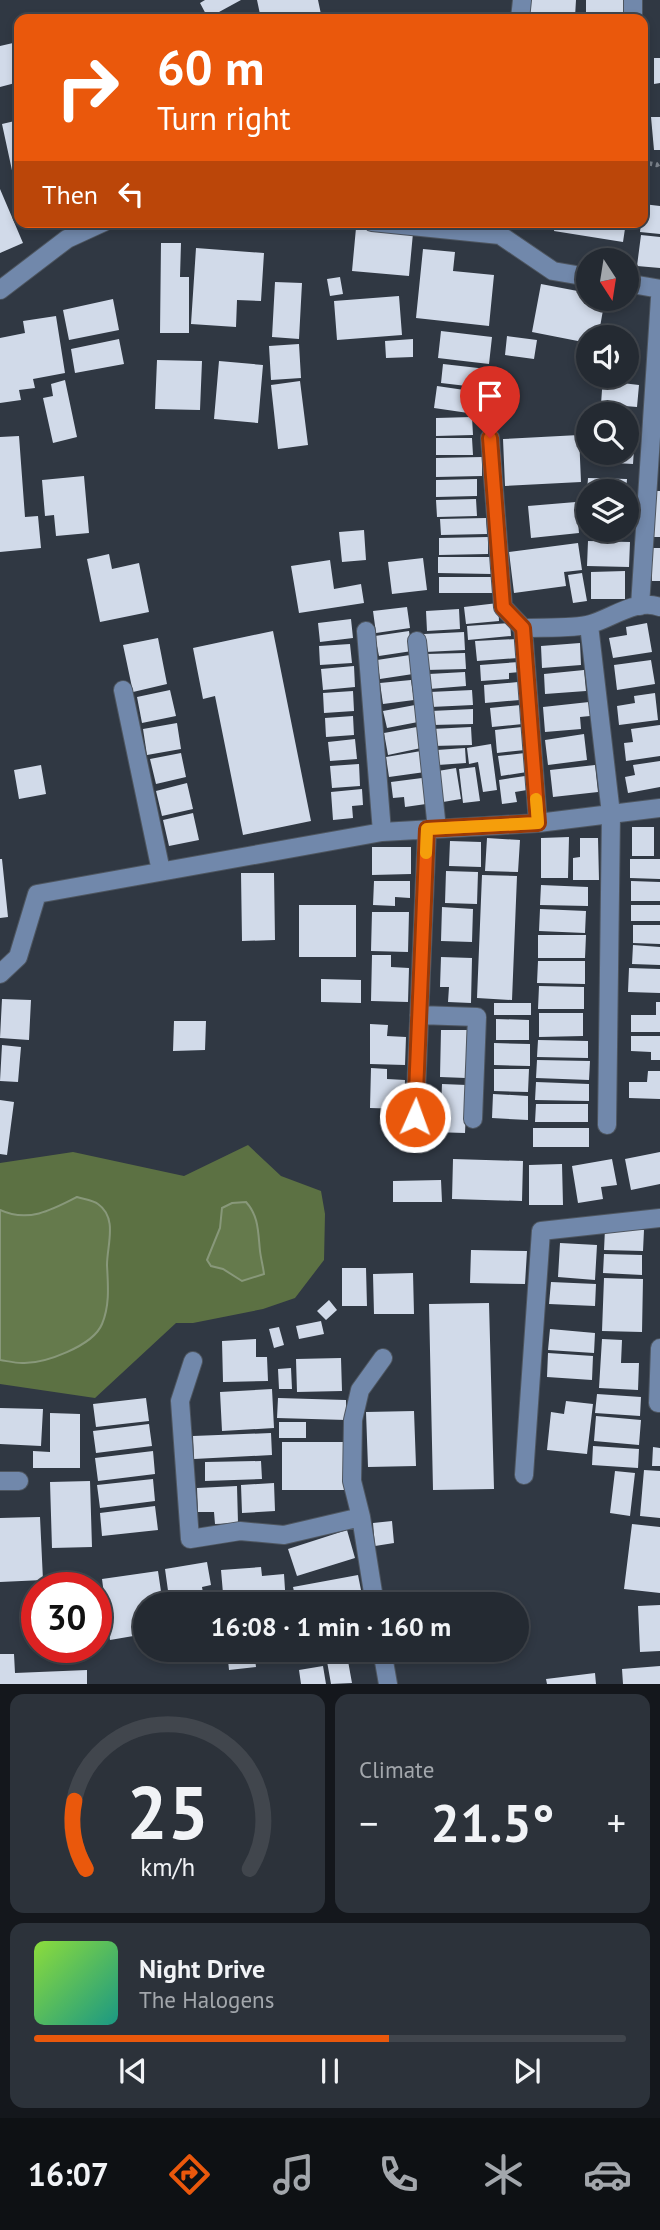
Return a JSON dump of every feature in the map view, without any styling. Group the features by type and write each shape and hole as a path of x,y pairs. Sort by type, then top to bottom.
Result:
{"street":[{"path":"0,290 67,239 91,228"},
{"path":"483,228 501,229 553,271 576,274"},
{"path":"639,285 660,289"},
{"path":"640,606 660,298"},
{"path":"490,438 503,607 523,628 538,823"},
{"path":"523,628 589,625 630,608 654,605 660,607"},
{"path":"589,625 611,814 607,1125"},
{"path":"366,631 382,832"},
{"path":"415,1117 432,829 417,641"},
{"path":"123,690 161,871"},
{"path":"0,974 18,957 37,894 382,832 538,823 660,808"},
{"path":"419,1015 477,1017 473,1119"},
{"path":"524,1475 541,1231 660,1217"},
{"path":"660,1349 660,1403"},
{"path":"373,1592 361,1517 352,1481 353,1420 360,1390 383,1358"},
{"path":"192,1361 180,1401 190,1539 240,1531 284,1535 361,1517"},
{"path":"0,1481 19,1481"},
{"path":"384,1662 388,1684"}],"shaded area":[{"path":"248,1145 281,1176 321,1191 325,1214 324,1260 295,1298 263,1309 193,1323 176,1323 95,1398 0,1384 0,1163 73,1152 184,1176"},
{"path":"77,1197 98,1204 110,1224 107,1302 102,1324 89,1340 55,1357 31,1363 0,1360 0,1210 10,1214 30,1215 49,1210"},
{"path":"246,1202 256,1219 264,1274 242,1281 223,1269 211,1266 207,1260 220,1228 222,1208 232,1203"}],"building":[{"path":"205,0 241,0 215,14 206,14 200,3"},
{"path":"257,0 318,0 321,14 260,14"},
{"path":"527,0 576,0 575,14 526,14"},
{"path":"586,0 623,0 623,14 586,14"},
{"path":"13,43 14,83 0,87 0,46"},
{"path":"654,58 660,58 660,83 654,84"},
{"path":"651,117 660,117 660,150 654,150"},
{"path":"14,121 14,175 13,175 2,124"},
{"path":"0,189 14,228 17,228 23,243 0,253"},
{"path":"648,205 660,206 660,234 640,232 640,228 648,228"},
{"path":"356,228 413,233 409,276 352,271"},
{"path":"554,228 625,228 623,242 554,231"},
{"path":"641,235 660,237 660,268 639,266"},
{"path":"161,243 181,243 180,277 189,277 189,333 160,333"},
{"path":"196,248 264,253 261,301 237,300 236,327 191,324"},
{"path":"423,249 455,252 453,271 494,275 489,326 416,318"},
{"path":"340,277 343,294 330,296 327,279"},
{"path":"275,282 302,283 299,339 272,337"},
{"path":"541,284 576,291 576,312 603,312 600,325 576,325 576,341 532,332"},
{"path":"399,296 402,335 337,340 334,301"},
{"path":"113,299 119,330 69,340 63,310"},
{"path":"56,316 65,373 33,379 35,388 19,390 21,400 0,403 0,338 25,333 23,321"},
{"path":"441,331 492,337 489,364 438,358"},
{"path":"507,336 537,340 534,359 505,355"},
{"path":"119,339 124,364 75,373 71,349"},
{"path":"413,339 413,357 386,358 385,341"},
{"path":"299,344 301,378 271,380 269,346"},
{"path":"157,360 202,361 200,410 155,409"},
{"path":"219,361 263,365 258,423 214,419"},
{"path":"443,364 487,369 484,388 441,383"},
{"path":"65,380 77,437 53,443 43,398 53,396 51,384"},
{"path":"300,381 308,445 278,449 271,385"},
{"path":"437,386 485,393 482,415 434,408"},
{"path":"602,388 639,388 637,402 601,402"},
{"path":"472,417 473,435 436,436 436,418"},
{"path":"576,435 576,465 580,465 581,479 576,479 576,482 505,486 503,439"},
{"path":"19,436 25,517 38,516 41,548 0,552 0,437"},
{"path":"436,438 472,438 473,455 436,455"},
{"path":"482,457 482,476 436,477 436,458"},
{"path":"84,476 89,533 56,536 54,515 45,516 42,480"},
{"path":"477,479 477,496 436,497 436,480"},
{"path":"652,491 660,491 660,537 651,537"},
{"path":"476,499 477,516 437,517 436,500"},
{"path":"576,502 576,533 531,538 528,506"},
{"path":"486,518 487,534 441,535 440,519"},
{"path":"364,530 366,560 342,562 339,532"},
{"path":"488,537 488,554 439,555 439,538"},
{"path":"588,542 630,542 629,567 587,566"},
{"path":"578,543 582,570 564,572 566,586 514,593 509,552"},
{"path":"651,548 660,548 660,581 652,581"},
{"path":"109,554 112,569 139,563 149,612 100,622 87,559"},
{"path":"438,557 491,557 491,574 438,573"},
{"path":"423,558 427,590 392,594 388,562"},
{"path":"330,560 334,589 361,584 364,603 299,613 291,566"},
{"path":"625,571 625,599 591,599 591,572"},
{"path":"582,573 587,601 573,603 568,575"},
{"path":"439,577 493,577 493,593 439,593"},
{"path":"498,603 499,621 466,624 464,607"},
{"path":"407,607 410,628 376,633 373,611"},
{"path":"459,609 460,629 427,631 426,611"},
{"path":"351,619 353,638 320,642 318,623"},
{"path":"510,623 511,636 468,640 467,626"},
{"path":"647,623 652,652 613,658 609,638 627,635 626,627"},
{"path":"273,631 311,821 243,835 215,696 203,699 193,648"},
{"path":"409,631 412,651 379,656 375,636"},
{"path":"464,632 465,650 425,652 424,634"},
{"path":"158,638 167,684 133,692 123,645"},
{"path":"517,639 518,658 477,661 475,641"},
{"path":"580,643 581,665 542,668 541,646"},
{"path":"350,644 352,663 320,665 319,646"},
{"path":"465,653 466,669 426,670 426,654"},
{"path":"410,655 413,674 380,679 377,660"},
{"path":"651,660 655,684 617,690 614,665"},
{"path":"519,662 520,672 509,673 509,679 481,681 480,665"},
{"path":"354,666 355,687 323,690 321,669"},
{"path":"584,670 586,691 545,694 544,674"},
{"path":"465,672 466,686 429,689 429,674"},
{"path":"411,680 414,700 383,704 380,683"},
{"path":"518,682 520,700 485,703 484,685"},
{"path":"170,690 176,716 142,723 137,697"},
{"path":"472,690 473,705 431,707 430,692"},
{"path":"353,691 354,711 324,713 323,693"},
{"path":"655,693 658,720 619,725 617,706 635,703 634,696"},
{"path":"589,702 590,716 580,717 581,729 545,732 543,707"},
{"path":"415,705 418,722 387,728 383,711"},
{"path":"521,705 523,724 492,727 490,708"},
{"path":"473,709 473,724 432,725 431,711"},
{"path":"353,716 354,735 326,737 325,718"},
{"path":"177,723 181,749 147,755 143,729"},
{"path":"660,725 660,756 626,761 624,743 633,742 631,729"},
{"path":"417,727 421,748 388,755 384,733"},
{"path":"471,727 472,745 433,746 432,729"},
{"path":"522,727 525,750 497,753 495,730"},
{"path":"584,734 587,760 548,765 545,740"},
{"path":"355,739 357,759 330,761 328,742"},
{"path":"491,744 497,790 483,792 478,762 469,764 467,748"},
{"path":"465,748 466,763 438,765 437,750"},
{"path":"421,751 425,772 389,777 386,757"},
{"path":"181,753 186,777 156,784 150,759"},
{"path":"525,753 527,772 501,776 498,756"},
{"path":"660,761 660,787 628,793 625,777 635,775 633,765"},
{"path":"359,764 360,786 332,788 330,766"},
{"path":"41,765 46,794 19,799 14,770"},
{"path":"595,765 598,792 553,797 550,770"},
{"path":"475,767 480,801 463,803 459,769"},
{"path":"456,768 461,799 443,802 438,771"},
{"path":"525,776 527,790 515,792 517,802 502,804 499,780"},
{"path":"422,778 426,804 405,807 404,797 393,798 391,782"},
{"path":"187,783 193,809 162,816 156,791"},
{"path":"362,789 363,805 352,806 353,818 333,820 331,792"},
{"path":"193,813 199,840 169,846 163,820"},
{"path":"632,827 654,827 654,856 632,856"},
{"path":"569,837 568,878 541,878 541,838"},
{"path":"487,838 520,840 518,872 485,871"},
{"path":"580,838 598,838 599,880 573,880 573,858 580,857"},
{"path":"450,841 481,842 481,867 449,866"},
{"path":"372,847 411,847 411,874 372,875"},
{"path":"0,859 8,917 0,918"},
{"path":"630,859 660,859 660,879 630,878"},
{"path":"446,871 478,872 477,904 445,903"},
{"path":"241,873 274,873 275,940 242,941"},
{"path":"482,875 517,876 512,1000 477,998"},
{"path":"374,881 410,881 410,898 395,897 395,906 373,905"},
{"path":"631,881 660,882 660,901 631,901"},
{"path":"541,885 588,887 588,906 540,905"},
{"path":"299,905 356,905 356,957 299,957"},
{"path":"631,905 660,905 660,921 631,921"},
{"path":"442,907 473,909 472,942 441,941"},
{"path":"540,909 586,911 585,933 539,931"},
{"path":"372,912 409,912 408,952 371,951"},
{"path":"633,925 660,925 660,944 633,943"},
{"path":"538,935 586,935 585,958 538,958"},
{"path":"633,945 660,947 660,965 632,964"},
{"path":"372,955 391,955 391,967 409,968 408,1002 371,1001"},
{"path":"441,957 472,958 471,1003 448,1002 449,987 440,987"},
{"path":"538,961 585,961 585,984 537,983"},
{"path":"629,968 660,969 660,993 628,992"},
{"path":"321,979 361,980 361,1003 321,1002"},
{"path":"539,986 584,987 584,1009 538,1009"},
{"path":"2,999 31,1000 29,1040 0,1038"},
{"path":"656,1002 660,1002 660,1032 631,1032 631,1015 656,1015"},
{"path":"494,1003 531,1003 531,1015 494,1015"},
{"path":"539,1013 583,1013 583,1036 539,1037"},
{"path":"496,1019 529,1020 529,1040 496,1040"},
{"path":"174,1021 206,1021 205,1050 173,1051"},
{"path":"370,1024 388,1025 387,1036 406,1037 405,1065 370,1064"},
{"path":"441,1030 467,1030 466,1078 440,1077"},
{"path":"631,1036 660,1036 660,1060 651,1060 651,1052 631,1051"},
{"path":"538,1040 588,1041 588,1058 537,1057"},
{"path":"494,1043 530,1044 530,1066 494,1065"},
{"path":"2,1045 21,1047 18,1082 0,1081"},
{"path":"537,1060 590,1061 589,1080 536,1078"},
{"path":"371,1068 387,1069 387,1079 405,1080 404,1109 370,1108"},
{"path":"494,1069 529,1069 528,1092 494,1091"},
{"path":"648,1071 660,1071 660,1099 629,1098 629,1082 647,1082"},
{"path":"536,1082 589,1084 589,1101 535,1100"},
{"path":"442,1084 467,1085 465,1133 432,1132 433,1108 441,1108"},
{"path":"493,1094 528,1096 528,1120 492,1118"},
{"path":"0,1100 14,1102 7,1155 0,1154"},
{"path":"536,1104 588,1104 588,1122 535,1122"},
{"path":"533,1128 589,1128 589,1147 533,1147"},
{"path":"660,1152 660,1184 631,1190 625,1159"},
{"path":"453,1159 523,1161 522,1201 452,1199"},
{"path":"612,1159 617,1185 601,1187 603,1199 578,1203 572,1166"},
{"path":"562,1164 563,1205 529,1205 529,1165"},
{"path":"441,1180 442,1202 393,1202 393,1181"},
{"path":"605,1229 644,1230 643,1251 604,1250"},
{"path":"560,1243 597,1245 595,1280 558,1277"},
{"path":"471,1250 527,1251 525,1284 470,1283"},
{"path":"604,1254 642,1255 642,1275 603,1273"},
{"path":"342,1268 366,1268 367,1306 342,1306"},
{"path":"413,1273 414,1314 374,1314 373,1274"},
{"path":"604,1278 643,1279 642,1332 602,1331"},
{"path":"551,1282 596,1284 595,1306 549,1304"},
{"path":"329,1300 337,1310 326,1320 317,1311"},
{"path":"489,1303 494,1489 433,1490 429,1304"},
{"path":"321,1321 324,1334 299,1339 296,1326"},
{"path":"279,1327 284,1345 274,1348 269,1329"},
{"path":"550,1329 595,1333 594,1353 548,1350"},
{"path":"256,1339 256,1357 267,1357 268,1381 223,1382 222,1341"},
{"path":"602,1339 622,1340 621,1363 639,1363 638,1390 599,1388"},
{"path":"548,1353 593,1356 592,1380 547,1377"},
{"path":"341,1358 342,1391 297,1392 296,1359"},
{"path":"291,1368 292,1389 279,1389 278,1369"},
{"path":"272,1389 274,1428 222,1431 220,1392"},
{"path":"597,1394 641,1397 640,1416 595,1413"},
{"path":"146,1398 149,1421 96,1427 93,1404"},
{"path":"278,1398 346,1400 346,1420 277,1418"},
{"path":"566,1401 593,1404 587,1454 547,1450 551,1412 564,1414"},
{"path":"0,1408 43,1409 41,1446 0,1444"},
{"path":"414,1411 416,1466 368,1467 366,1412"},
{"path":"50,1413 80,1414 80,1468 33,1468 33,1451 50,1452"},
{"path":"596,1416 641,1420 639,1445 594,1441"},
{"path":"279,1422 306,1422 306,1438 279,1438"},
{"path":"149,1424 152,1446 96,1453 93,1431"},
{"path":"271,1433 272,1455 194,1459 193,1436"},
{"path":"282,1442 346,1442 345,1490 282,1490"},
{"path":"593,1446 639,1449 638,1468 592,1465"},
{"path":"653,1447 660,1448 660,1466 652,1466"},
{"path":"153,1451 155,1474 98,1481 95,1458"},
{"path":"261,1461 262,1479 205,1481 205,1462"},
{"path":"644,1470 660,1471 660,1518 640,1516"},
{"path":"615,1471 635,1473 630,1516 610,1513"},
{"path":"153,1479 155,1501 100,1508 97,1485"},
{"path":"90,1481 92,1547 52,1548 50,1482"},
{"path":"274,1483 275,1511 242,1513 241,1485"},
{"path":"237,1486 238,1523 215,1524 214,1512 198,1512 197,1488"},
{"path":"155,1506 158,1530 102,1536 100,1513"},
{"path":"40,1517 43,1572 21,1572 21,1581 0,1582 0,1518"},
{"path":"392,1521 394,1543 375,1546 373,1523"},
{"path":"632,1524 660,1527 660,1593 624,1589"},
{"path":"347,1530 355,1558 297,1576 288,1549"},
{"path":"207,1562 211,1585 202,1587 203,1592 168,1592 165,1569"},
{"path":"261,1567 262,1576 284,1574 285,1592 223,1592 221,1570"},
{"path":"158,1571 161,1592 133,1592 133,1636 112,1640 112,1578"},
{"path":"358,1575 361,1592 294,1592 293,1587"},
{"path":"660,1605 660,1651 640,1652 638,1606"},
{"path":"0,1654 14,1654 15,1673 87,1670 87,1684 0,1684"},
{"path":"228,1662 255,1662 256,1667 229,1670"},
{"path":"327,1662 348,1662 352,1683 331,1684"},
{"path":"323,1666 326,1684 301,1684 299,1670"},
{"path":"660,1666 660,1684 623,1684 622,1669"},
{"path":"595,1673 596,1684 547,1684 546,1679"}],"slow traffic":[{"path":"426,853 427,829 538,823 536,799"}],"route":[{"path":"415,1117 427,829 538,823 523,628 503,607 490,438"}]}
